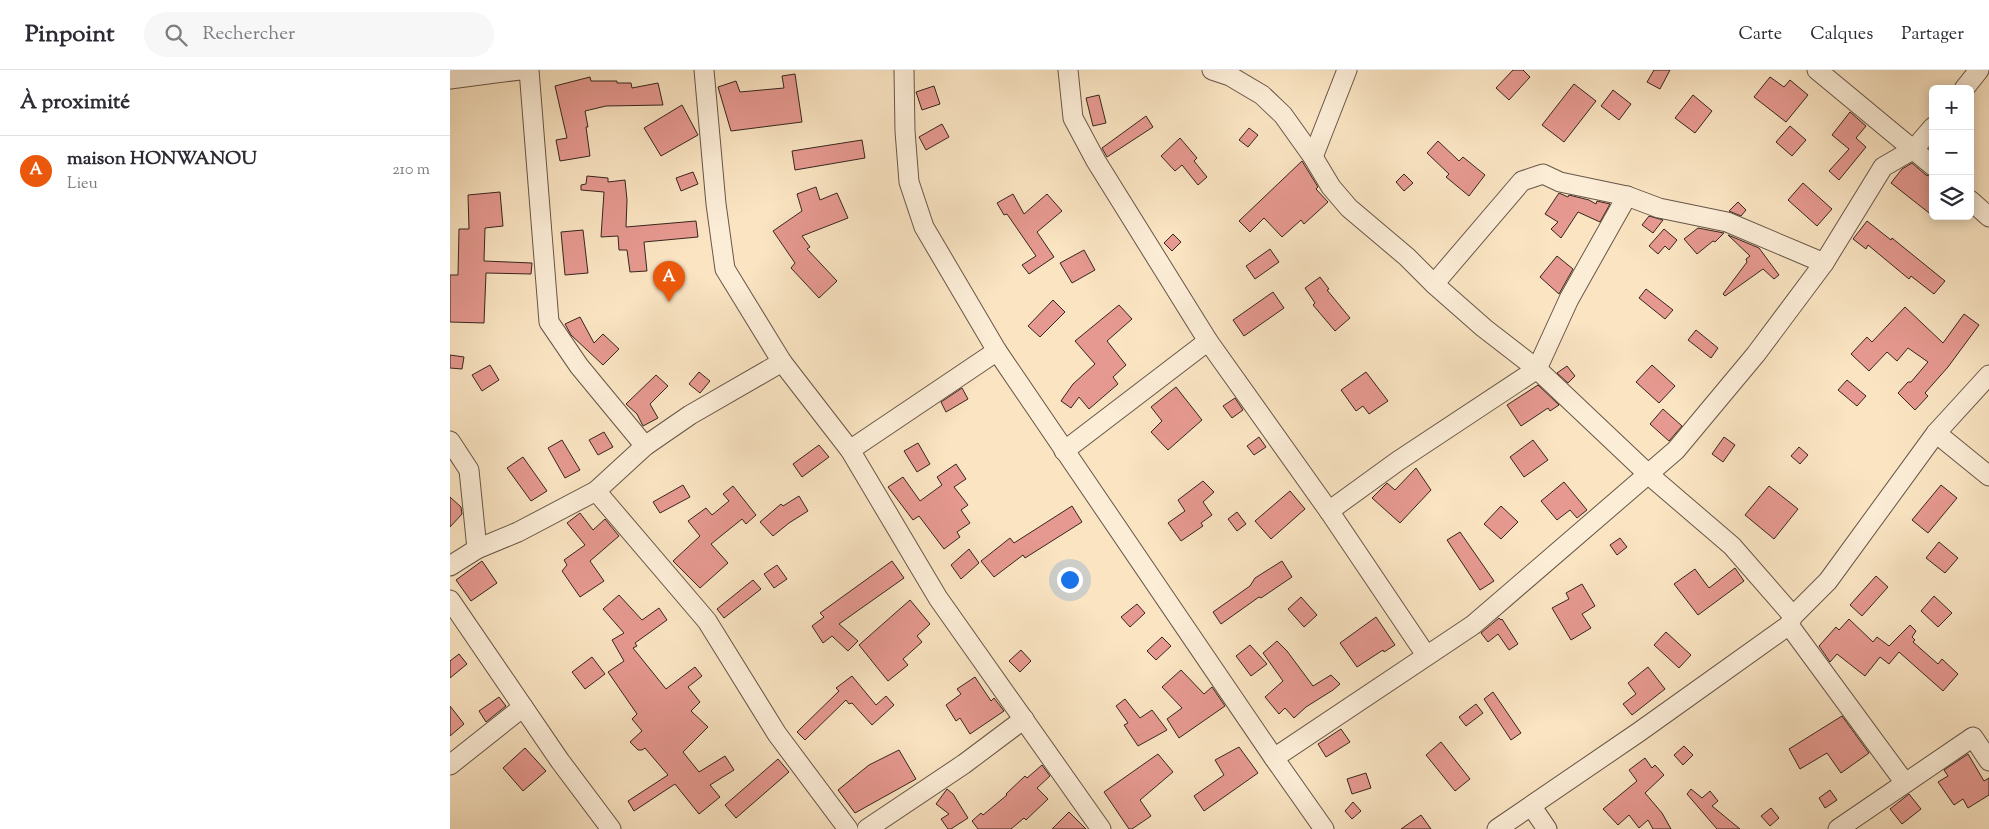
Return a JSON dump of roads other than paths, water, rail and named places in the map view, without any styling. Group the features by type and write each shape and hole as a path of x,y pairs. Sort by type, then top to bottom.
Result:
{"street":[{"path":"450,79 520,70"},
{"path":"529,70 550,322 579,366 645,446"},
{"path":"704,70 716,204 725,269 782,362 850,450 938,598 1101,829"},
{"path":"904,70 909,182 924,227 997,351 1324,829"},
{"path":"1068,70 1074,118 1096,161 1208,341 1329,511 1426,655"},
{"path":"1212,70 1230,76 1262,95 1283,115 1313,157 1331,187 1349,208 1484,328 1537,369 1648,474 1732,546 1791,620 1904,783"},
{"path":"1313,157 1347,70"},
{"path":"1817,70 1929,162"},
{"path":"1967,85 1979,70"},
{"path":"1274,758 1473,625 1676,450 1756,354 1824,263 1883,167 1914,149 1930,130"},
{"path":"1434,284 1522,181 1543,174 1560,182 1628,196 1659,208 1727,222 1824,263"},
{"path":"1329,511 1398,461 1537,369 1568,299 1628,196"},
{"path":"1974,204 1989,217"},
{"path":"1064,451 1208,341"},
{"path":"850,450 997,351"},
{"path":"450,566 477,549 518,532 596,491 645,446 690,415 782,362"},
{"path":"1498,829 1532,807 1791,620 1828,582 1936,433 1989,375"},
{"path":"1936,433 1989,476"},
{"path":"450,441 469,470 477,549"},
{"path":"596,491 707,621 777,734 848,829"},
{"path":"450,600 560,762 611,829"},
{"path":"450,765 523,707"},
{"path":"867,829 964,764 1024,719"},
{"path":"1838,829 1973,737 1989,761"},
{"path":"1532,807 1547,829"}],"place":[{"name":"maison HONWANOU","path":"669,302"}]}
